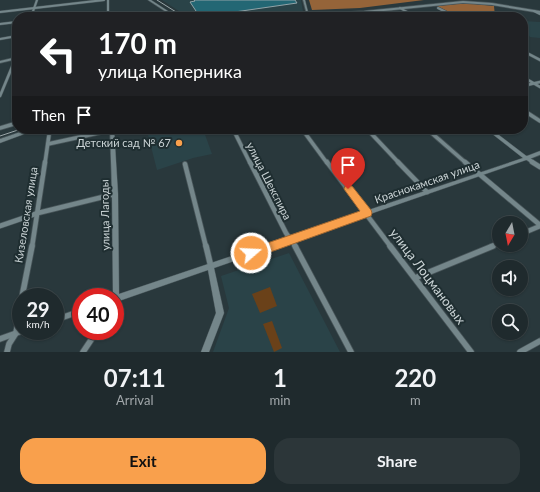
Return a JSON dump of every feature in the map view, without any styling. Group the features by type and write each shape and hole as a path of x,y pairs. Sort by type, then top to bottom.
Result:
{"main road":[{"path":"354,12 463,2 485,3 540,13"},
{"path":"0,62 12,58"}],"street":[{"path":"33,12 37,0"},
{"path":"0,12 104,0"},
{"path":"108,0 108,12"},
{"path":"149,0 168,12"},
{"path":"304,0 307,12"},
{"path":"400,8 407,12"},
{"path":"438,8 446,12"},
{"path":"0,24 12,23"},
{"path":"0,39 12,37"},
{"path":"528,54 540,60"},
{"path":"0,96 12,68"},
{"path":"528,80 540,87"},
{"path":"528,85 540,82"},
{"path":"528,113 540,121"},
{"path":"0,128 12,124"},
{"path":"0,140 18,134"},
{"path":"48,144 94,134"},
{"name":"улица Лагоды","path":"112,134 115,194 115,288"},
{"name":"улица Шекспира","path":"235,134 351,352"},
{"name":"улица Лоцмановых","path":"306,134 472,352"},
{"path":"372,134 427,192"},
{"path":"432,134 540,226 528,231"},
{"path":"495,134 540,167"},
{"name":"Кизеловская улица","path":"24,288 38,213 49,135"},
{"name":"Краснокамская улица","path":"124,296 480,175 540,152"},
{"path":"185,164 211,267 220,313 205,352"},
{"path":"0,226 38,213 115,194"},
{"path":"415,278 492,246"},
{"path":"0,339 12,335"},
{"path":"7,352 9,344 12,340"},
{"path":"83,352 91,340"},
{"path":"520,352 540,341"}],"shaded area":[{"path":"162,0 301,0 303,12 281,12 180,12"},
{"path":"309,0 424,0 360,8 312,10"},
{"path":"466,3 494,6 495,12 449,12 437,6"},
{"path":"528,21 540,22 540,38 530,37 528,35"},
{"name":"Детский сад № 67","path":"148,134 205,134 212,154 193,158 157,170"},
{"path":"289,253 340,352 213,352 229,308 221,276"},
{"path":"270,287 277,306 260,313 252,294"},
{"path":"272,321 282,348 274,352 263,324"}],"building":[{"path":"194,0 295,0 297,3 235,12 197,12 190,2 195,1"}],"tram line":[{"path":"157,0 176,12"},
{"path":"0,136 12,132"}],"place":[{"name":"Детский сад № 67","path":"179,143"}],"route":[{"path":"251,253 367,213 348,189"}]}
